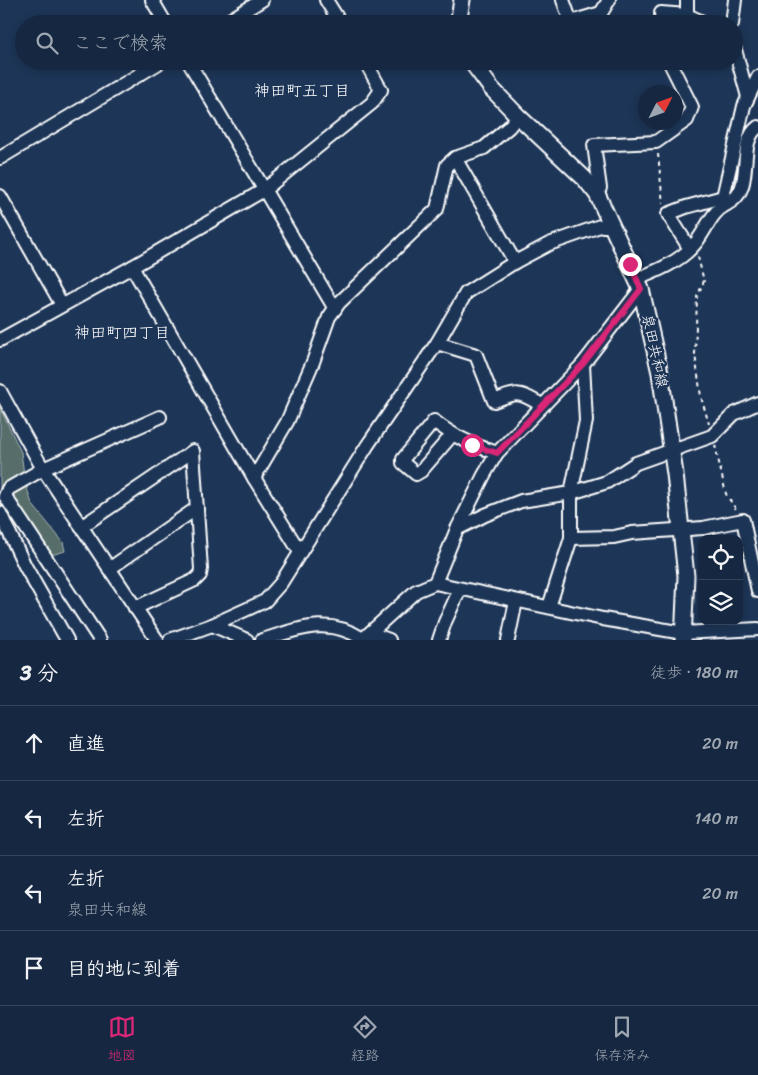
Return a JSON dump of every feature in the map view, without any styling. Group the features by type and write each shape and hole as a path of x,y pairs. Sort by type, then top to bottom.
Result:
{"main road":[{"path":"460,15 462,0"},
{"name":"泉田共和線","path":"478,70 491,88 585,179 597,194 639,284 660,373 672,450 686,576 683,636"}],"street":[{"path":"152,0 161,15"},
{"path":"238,15 262,0"},
{"path":"326,0 335,15"},
{"path":"564,0 569,15"},
{"path":"594,15 601,13 609,0"},
{"path":"661,15 661,13 687,15 687,0"},
{"path":"733,15 735,0"},
{"path":"0,158 147,70"},
{"path":"193,70 336,309"},
{"path":"0,340 132,267 264,190 372,103 381,90 370,70"},
{"path":"597,194 600,188 594,144 656,142 687,120 692,107 674,70"},
{"path":"741,70 748,97"},
{"path":"435,582 457,529 497,453 583,364 639,284 681,257 692,247 725,200 744,106 758,77"},
{"path":"254,478 287,422 313,362 329,317 339,303 438,209 447,165 455,158 484,148 508,128 518,116"},
{"path":"692,247 668,214 686,207 735,200 739,196 750,138 758,127"},
{"path":"455,158 515,262"},
{"path":"0,196 62,305"},
{"path":"170,640 212,625 265,601 281,583 367,446 437,343 466,293 515,262 549,244 600,226 611,226"},
{"path":"132,267 254,478 300,552"},
{"path":"437,343 476,355 494,401 515,393 524,395 542,405"},
{"path":"549,607 571,538 571,493 586,421 583,364"},
{"path":"0,390 43,469 156,640"},
{"path":"457,529 485,515 521,501 571,493 608,482 636,463 712,436 734,414 758,403"},
{"path":"100,640 5,496 8,489 43,469 160,417"},
{"path":"452,435 472,445 497,453"},
{"path":"81,526 193,451 200,575 195,580 135,608"},
{"path":"109,568 197,508"},
{"path":"0,513 21,558 67,640"},
{"path":"571,538 614,537 632,533 703,528 743,520 758,591"},
{"path":"365,638 416,591 435,582 460,589 683,636 758,629"},
{"path":"439,640 460,589"},
{"path":"508,640 516,601"},
{"path":"212,625 248,640"},
{"path":"262,640 313,625 333,626 365,638 388,640"}],"path":[{"path":"656,142 664,211 668,214"},
{"path":"692,247 704,281 697,296 695,354 701,397 726,494 743,520"}],"green space":[{"path":"0,408 21,452 25,482 32,504 63,542 65,551 51,555 0,516"}],"district":[{"name":"神田町五丁目","path":"302,90"},
{"name":"神田町四丁目","path":"122,332"}],"route":[{"path":"472,445 497,453 583,364 641,289 630,264"}]}
